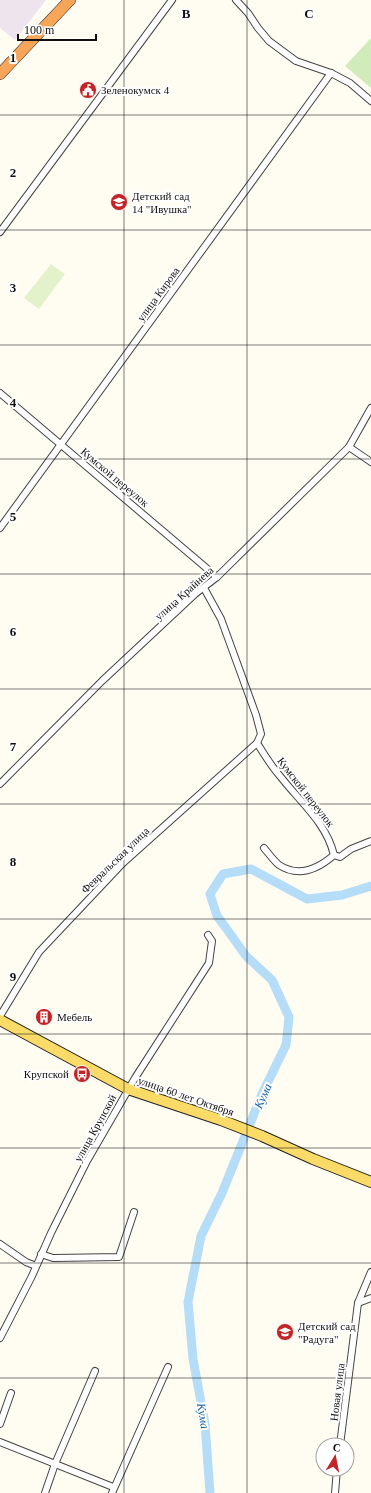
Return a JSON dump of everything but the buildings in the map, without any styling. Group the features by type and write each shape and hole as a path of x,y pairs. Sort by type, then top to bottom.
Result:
{"highway":[{"path":"0,74 70,0"}],"main road":[{"name":"улица 60 лет Октября","path":"0,1020 128,1089 222,1120 371,1182"}],"street":[{"path":"0,232 172,0"},
{"path":"236,0 269,41 296,61 332,73 350,83 371,101"},
{"name":"улица Кирова","path":"0,528 332,73"},
{"name":"Кумской переулок","path":"0,393 217,577"},
{"name":"улица Крайнева","path":"0,784 102,681 195,594 217,577 349,447 371,408"},
{"path":"349,447 371,462"},
{"name":"Февральская улица","path":"0,1016 44,946 123,863 257,743 261,734 256,715 221,619 204,588"},
{"name":"Кумской переулок","path":"257,743 280,776 326,833 334,855"},
{"path":"264,848 279,865 292,870 304,871 319,867 334,855 340,857 351,849 371,841"},
{"name":"улица Крупской","path":"0,1338 87,1161 128,1089 209,963 212,941 208,935"},
{"path":"41,1254 53,1258 119,1258 134,1212"},
{"path":"0,1244 26,1262 36,1266"},
{"name":"Новая улица","path":"341,1437 358,1303 371,1275"},
{"path":"358,1303 371,1298"},
{"path":"0,1442 55,1464 113,1490 168,1367"},
{"path":"45,1493 55,1464 95,1371"},
{"path":"0,1424 11,1393"},
{"path":"334,1493 337,1477"}],"shaded area":[{"path":"0,0 46,0 15,40 0,28"}],"green space":[{"path":"371,38 371,88 345,66"},
{"path":"51,264 65,274 39,309 24,298"}],"waterway":[{"name":"Кума","path":"210,1493 205,1424 193,1359 188,1302 201,1236 222,1193 262,1094 286,1045 289,1017 272,980 246,956 217,916 210,894 223,874 251,869 307,899 342,895 371,886"}],"place":[{"name":"Зеленокумск 4","path":"88,90"},
{"name":"Детский сад 14 \"Ивушка\"","path":"119,202"},
{"name":"Мебель","path":"44,1017"},
{"name":"Крупской","path":"82,1074"},
{"name":"Детский сад \"Радуга\"","path":"285,1332"}]}
